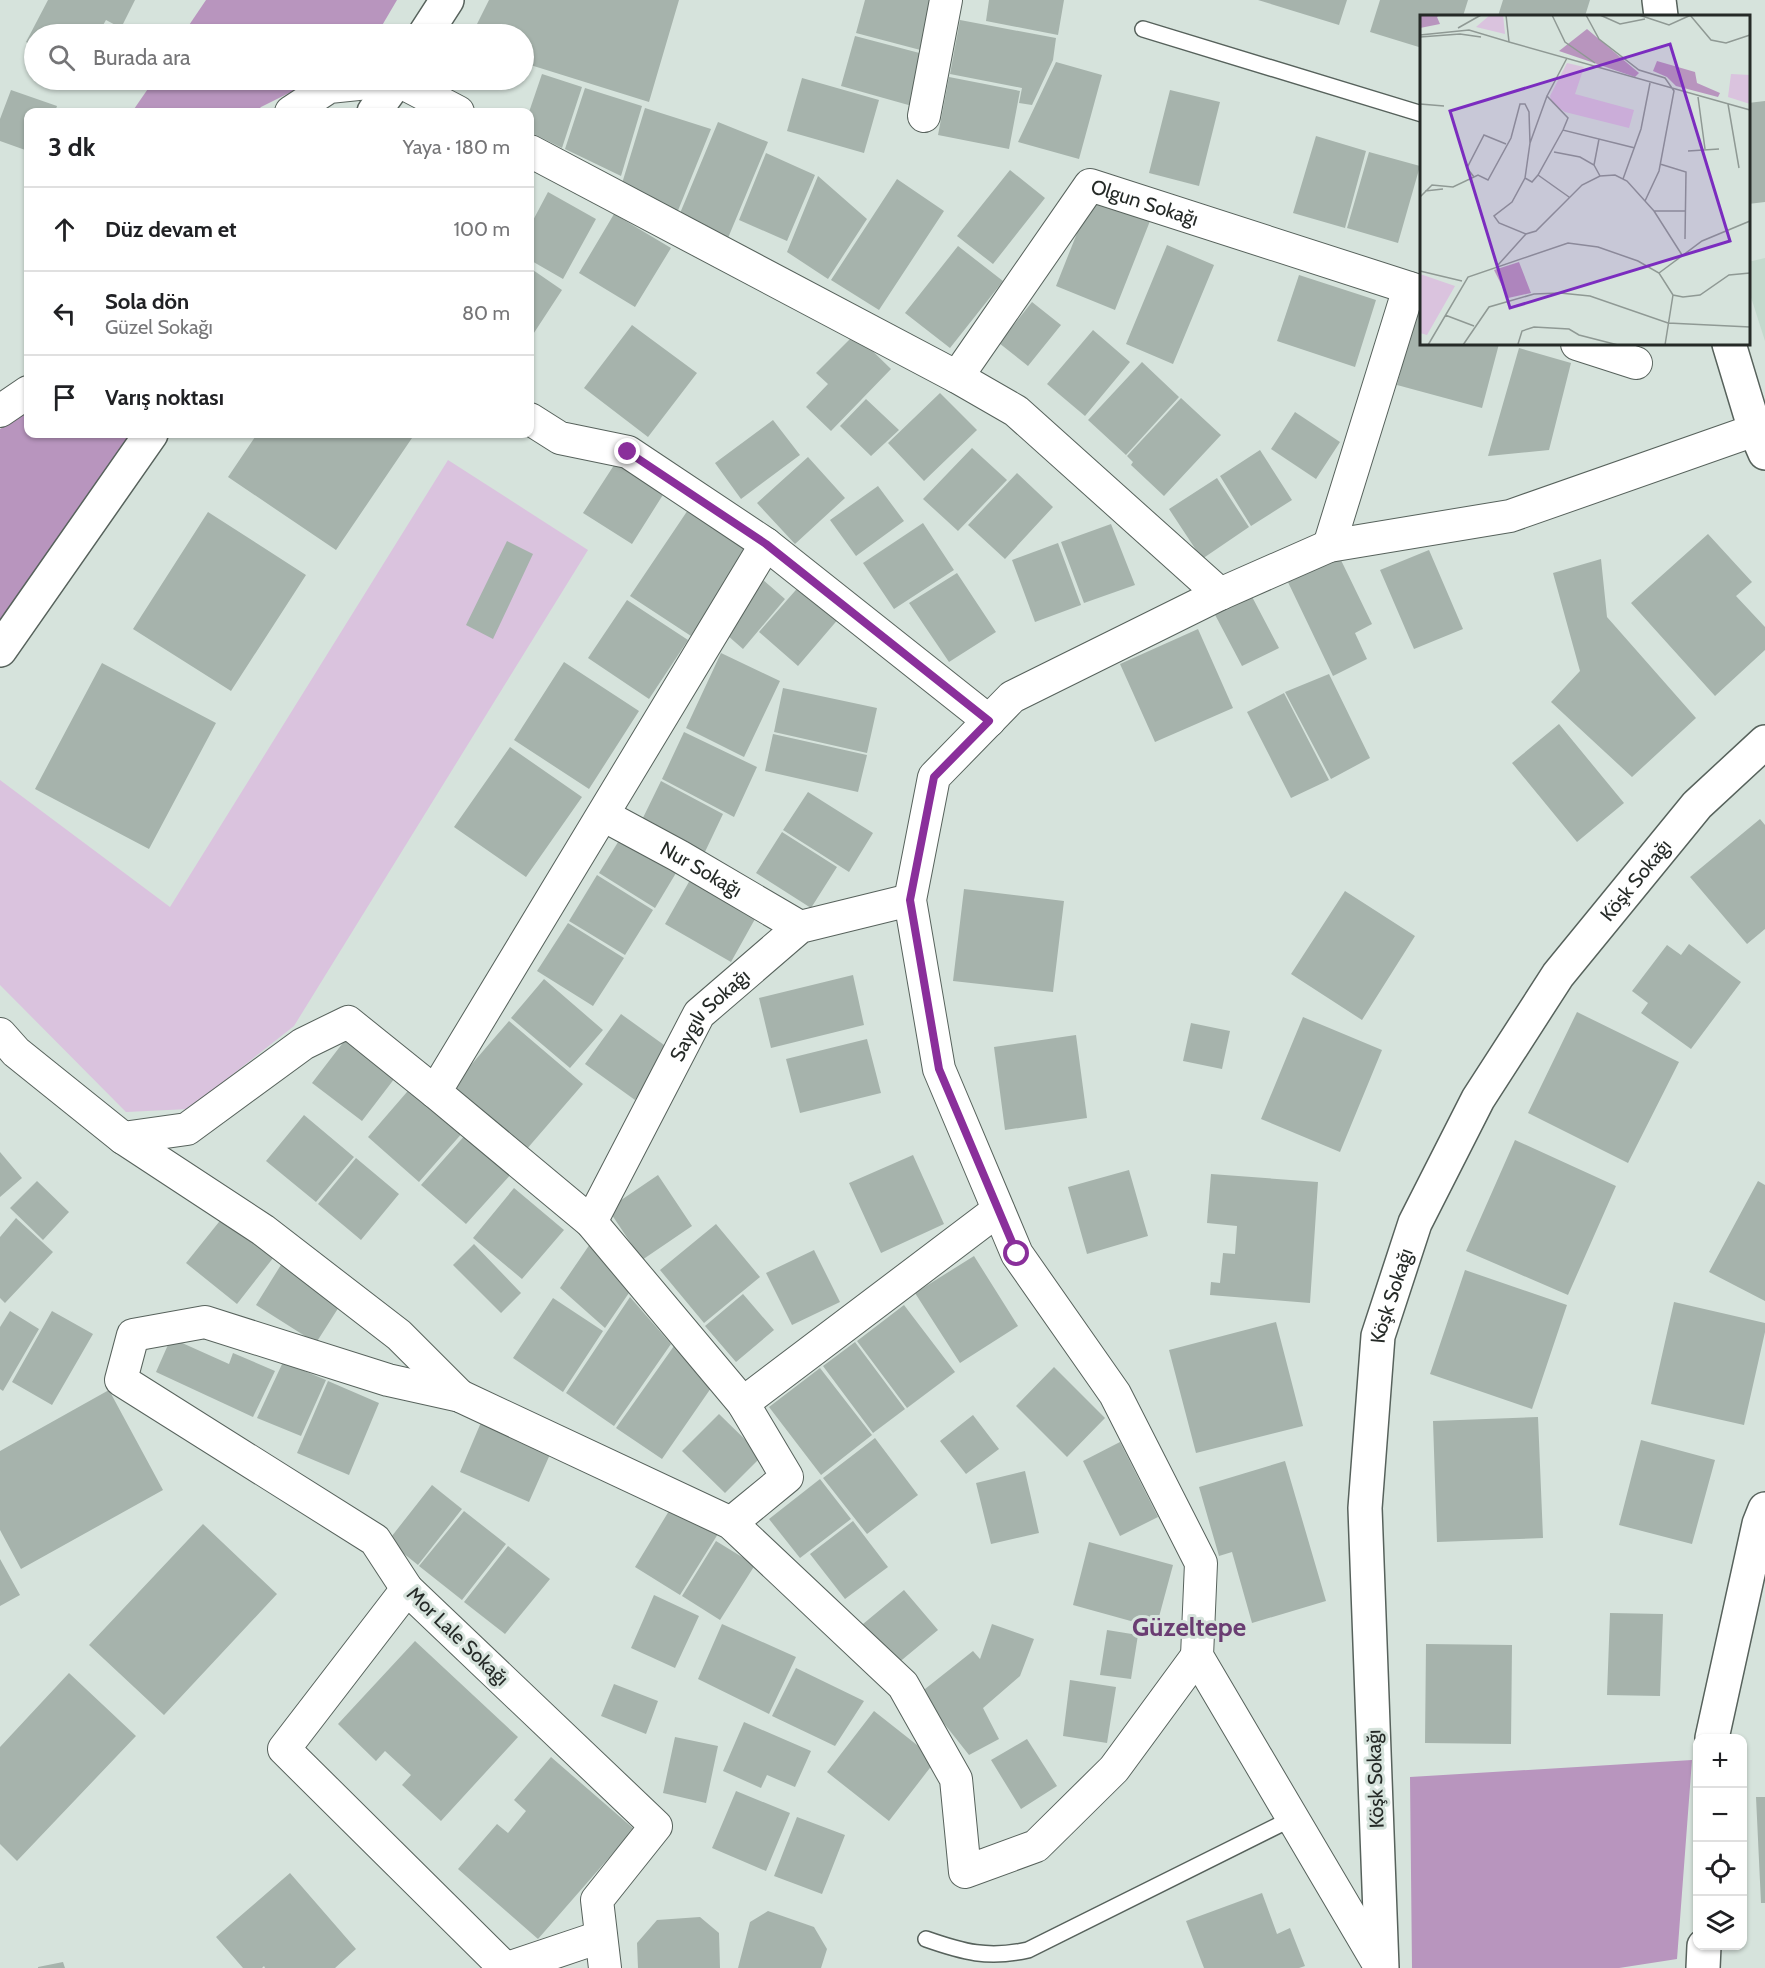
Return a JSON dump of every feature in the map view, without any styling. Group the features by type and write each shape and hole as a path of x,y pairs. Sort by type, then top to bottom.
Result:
{"street":[{"path":"431,24 447,0"},
{"path":"924,116 946,0"},
{"path":"1659,0 1661,15"},
{"path":"297,108 324,90"},
{"path":"377,108 390,90"},
{"path":"416,90 450,108"},
{"path":"534,153 957,377 1016,411 1220,594"},
{"name":"Olgun Sokağı","path":"957,377 1090,185 1415,290"},
{"path":"1329,546 1415,290"},
{"path":"1580,345 1636,363"},
{"path":"1381,1968 1197,1656 1201,1563 1115,1394 1017,1254 939,1069 910,900 934,777 1012,697 1220,594 1329,546 1509,516 1760,442 1729,345"},
{"path":"0,411 24,395"},
{"path":"534,422 560,438 628,452 766,544 989,721"},
{"path":"4,642 148,438"},
{"path":"435,1092 766,544"},
{"name":"Köşk Sokağı","path":"1381,1968 1365,1509 1378,1336 1415,1223 1478,1099 1558,975 1697,805 1765,742"},
{"name":"Nur Sokağı","path":"603,815 679,856 800,927"},
{"name":"Saygılı Sokağı","path":"591,1222 699,1014 800,927 910,900"},
{"path":"123,1138 187,1129 303,1044 348,1022 591,1222 743,1403 787,1477 731,1522"},
{"path":"0,1034 16,1052 123,1138 263,1230 399,1335 460,1396 731,1522 903,1685 956,1779 965,1872 1036,1846 1114,1769 1197,1656"},
{"path":"743,1403 998,1210"},
{"name":"Mor Lale Sokağı","path":"460,1396 388,1380 205,1322 133,1335 121,1380 375,1540 407,1589 656,1826 597,1900 605,1968"},
{"path":"1713,1734 1759,1524 1765,1509"},
{"path":"407,1589 284,1749 506,1968 600,1937"},
{"path":"1703,1968 1704,1950"}],"lane":[{"path":"1143,29 1420,113"},
{"path":"926,1939 975,1954 1010,1954 1028,1950 1293,1818"}],"shaded area":[{"path":"206,0 397,0 383,24 190,24"},
{"path":"147,90 295,90 260,108 135,108"},
{"path":"1765,258 1765,341 1750,294 1750,262"},
{"path":"24,414 24,438 130,438 0,621 0,429"},
{"path":"448,460 588,550 294,1026 189,1109 126,1112 0,985 0,780 170,907"},
{"path":"1692,1760 1677,1959 1619,1968 1412,1968 1410,1777"}],"building":[{"path":"48,0 135,0 123,24 114,24 106,20 104,24 35,24"},
{"path":"489,0 679,0 649,102 534,66 534,24 477,24"},
{"path":"865,0 940,0 928,52 856,33"},
{"path":"989,0 1064,0 1058,35 986,21"},
{"path":"1258,0 1347,0 1339,25"},
{"path":"1380,0 1468,0 1463,15 1420,15 1420,47 1370,32"},
{"path":"1503,0 1590,0 1585,15 1498,15"},
{"path":"960,20 1056,38 1053,60 1032,105 1019,103 1022,88 950,74"},
{"path":"855,36 927,55 912,106 841,86"},
{"path":"1056,62 1102,75 1079,159 1018,142"},
{"path":"542,74 582,87 562,148 534,134 534,108 530,108"},
{"path":"949,77 1020,91 1009,149 938,135"},
{"path":"802,78 879,100 864,153 787,131"},
{"path":"585,88 642,106 621,176 565,149"},
{"path":"11,90 57,106 56,108 24,108 24,150 0,141 0,119"},
{"path":"1170,90 1220,102 1199,186 1149,173"},
{"path":"1765,101 1765,202 1750,204 1750,103"},
{"path":"645,108 711,129 677,213 620,190"},
{"path":"718,122 768,142 728,238 678,218"},
{"path":"1316,136 1366,151 1345,228 1293,213"},
{"path":"1369,152 1420,166 1398,243 1347,228"},
{"path":"766,153 815,175 787,241 739,220"},
{"path":"1010,170 1045,198 993,264 957,236"},
{"path":"818,176 867,219 828,279 787,252"},
{"path":"897,179 944,211 879,310 831,280"},
{"path":"548,192 596,219 563,279 534,262 534,218"},
{"path":"1091,198 1150,221 1115,310 1056,286"},
{"path":"614,214 671,248 635,307 579,273"},
{"path":"1167,245 1214,265 1173,364 1126,344"},
{"path":"958,246 1003,281 950,348 905,313"},
{"path":"534,271 562,290 534,333"},
{"path":"1299,275 1376,300 1355,367 1277,341"},
{"path":"1032,302 1061,325 1028,366 999,343"},
{"path":"1417,309 1420,310 1420,345 1499,345 1482,408 1397,385"},
{"path":"632,325 697,373 648,437 584,388"},
{"path":"1093,330 1130,362 1085,416 1047,384"},
{"path":"855,334 891,369 831,431 806,407 828,384 816,373"},
{"path":"1519,348 1571,363 1549,450 1488,456"},
{"path":"1142,362 1179,397 1126,455 1088,420"},
{"path":"940,393 977,430 924,481 888,443"},
{"path":"1181,398 1221,435 1164,496 1131,465 1133,462 1127,456"},
{"path":"866,399 899,430 871,456 840,426"},
{"path":"1295,412 1340,442 1316,479 1271,449"},
{"path":"773,420 800,455 741,499 715,463"},
{"path":"254,438 412,438 336,550 228,477"},
{"path":"972,448 1007,480 958,531 923,499"},
{"path":"1260,450 1292,500 1251,526 1220,476"},
{"path":"808,457 845,498 795,544 757,503"},
{"path":"618,459 666,490 632,544 583,513"},
{"path":"1017,473 1053,507 1005,559 968,525"},
{"path":"1217,478 1249,527 1202,559 1169,509"},
{"path":"878,486 904,521 856,556 830,520"},
{"path":"692,504 752,545 691,636 630,596"},
{"path":"208,512 306,575 231,691 133,629"},
{"path":"923,523 954,570 894,609 863,563"},
{"path":"1111,524 1135,585 1084,603 1061,542"},
{"path":"1708,534 1752,582 1736,596 1765,627 1765,650 1715,696 1631,603"},
{"path":"507,541 533,554 493,639 466,625"},
{"path":"1058,543 1081,605 1035,622 1012,560"},
{"path":"1429,550 1463,629 1414,649 1380,570"},
{"path":"1338,554 1372,624 1355,633 1367,659 1333,676 1286,578"},
{"path":"1601,559 1607,617 1696,718 1632,777 1551,702 1580,671 1553,573"},
{"path":"957,573 996,632 949,662 909,603"},
{"path":"762,579 785,599 743,649 719,628"},
{"path":"802,583 840,617 798,666 759,632"},
{"path":"1249,591 1279,648 1242,666 1212,609"},
{"path":"627,600 688,640 649,699 588,658"},
{"path":"1198,629 1233,708 1155,742 1120,664"},
{"path":"721,653 780,681 744,757 686,728"},
{"path":"564,662 639,711 589,789 514,740"},
{"path":"102,663 216,723 149,849 35,789"},
{"path":"1329,674 1370,758 1331,779 1285,692"},
{"path":"783,688 877,708 867,753 774,732"},
{"path":"1284,693 1329,780 1291,798 1247,712"},
{"path":"1559,724 1624,803 1577,842 1512,763"},
{"path":"684,732 757,767 734,817 662,779"},
{"path":"773,734 867,755 858,792 765,771"},
{"path":"510,747 582,797 526,877 454,827"},
{"path":"661,781 723,814 703,856 639,826"},
{"path":"808,792 873,833 849,872 783,830"},
{"path":"1760,819 1765,825 1765,929 1747,944 1690,877"},
{"path":"782,832 837,867 811,908 756,873"},
{"path":"623,834 679,868 655,908 599,873"},
{"path":"694,873 760,910 731,962 665,924"},
{"path":"597,875 653,910 625,955 569,921"},
{"path":"964,889 1064,901 1053,992 953,981"},
{"path":"1345,891 1415,936 1362,1020 1291,974"},
{"path":"568,923 624,958 593,1006 537,971"},
{"path":"1689,944 1741,982 1691,1049 1641,1013 1648,1003 1632,991 1667,945 1681,955"},
{"path":"853,975 864,1025 771,1048 759,998"},
{"path":"544,979 603,1030 570,1068 511,1018"},
{"path":"1577,1012 1679,1062 1628,1163 1528,1113"},
{"path":"621,1014 671,1050 635,1100 585,1064"},
{"path":"1303,1017 1382,1050 1340,1152 1261,1119"},
{"path":"509,1021 583,1084 526,1150 452,1087"},
{"path":"1191,1023 1230,1031 1222,1069 1183,1061"},
{"path":"352,1031 401,1070 362,1121 312,1083"},
{"path":"1076,1035 1087,1118 1005,1130 994,1047"},
{"path":"867,1039 881,1093 800,1113 786,1059"},
{"path":"413,1085 464,1131 419,1182 368,1137"},
{"path":"304,1115 354,1157 316,1202 266,1161"},
{"path":"467,1133 512,1173 466,1224 421,1185"},
{"path":"1515,1140 1616,1186 1568,1295 1466,1251"},
{"path":"0,1152 22,1178 0,1197"},
{"path":"913,1155 944,1224 881,1253 849,1183"},
{"path":"356,1158 399,1194 361,1240 318,1204"},
{"path":"1129,1170 1148,1236 1087,1254 1068,1187"},
{"path":"1211,1174 1318,1182 1310,1303 1210,1295 1211,1282 1220,1283 1223,1253 1235,1254 1237,1226 1207,1223"},
{"path":"658,1175 692,1226 642,1260 608,1209"},
{"path":"37,1181 69,1212 43,1240 10,1208"},
{"path":"1758,1181 1765,1185 1765,1301 1709,1272"},
{"path":"514,1188 564,1230 522,1279 473,1238"},
{"path":"227,1212 277,1253 237,1304 186,1263"},
{"path":"16,1218 53,1252 5,1303 0,1298 0,1237"},
{"path":"716,1224 760,1277 704,1323 660,1270"},
{"path":"474,1244 521,1293 501,1313 453,1265"},
{"path":"590,1244 633,1287 605,1328 560,1288"},
{"path":"814,1250 840,1302 792,1325 766,1273"},
{"path":"974,1256 1018,1326 960,1363 915,1293"},
{"path":"284,1260 344,1299 316,1343 256,1305"},
{"path":"1465,1270 1567,1305 1532,1409 1430,1374"},
{"path":"743,1294 774,1330 736,1362 705,1326"},
{"path":"630,1297 671,1344 614,1426 566,1393"},
{"path":"553,1298 603,1331 563,1392 513,1358"},
{"path":"1674,1302 1765,1323 1765,1332 1744,1425 1651,1404"},
{"path":"904,1305 955,1372 907,1408 857,1341"},
{"path":"10,1311 39,1329 3,1391 0,1389 0,1327"},
{"path":"52,1311 93,1334 52,1405 12,1382"},
{"path":"1276,1322 1303,1426 1196,1453 1169,1350"},
{"path":"171,1338 229,1364 233,1353 275,1371 253,1417 156,1372"},
{"path":"855,1342 905,1409 873,1433 823,1366"},
{"path":"674,1346 711,1388 662,1459 616,1428"},
{"path":"283,1362 326,1380 301,1436 257,1418"},
{"path":"1054,1367 1105,1418 1067,1457 1016,1406"},
{"path":"820,1368 872,1435 821,1475 769,1407"},
{"path":"328,1381 379,1403 349,1475 297,1453"},
{"path":"109,1390 163,1490 21,1569 0,1530 0,1451"},
{"path":"485,1413 555,1443 529,1502 460,1472"},
{"path":"719,1414 762,1456 725,1493 682,1451"},
{"path":"973,1415 999,1449 966,1474 940,1441"},
{"path":"1538,1417 1543,1538 1437,1542 1433,1421"},
{"path":"875,1438 918,1495 867,1534 823,1478"},
{"path":"1641,1440 1715,1460 1692,1544 1619,1525"},
{"path":"1120,1442 1158,1517 1120,1536 1083,1461"},
{"path":"1285,1461 1326,1601 1252,1623 1232,1552 1219,1556 1199,1487"},
{"path":"1025,1471 1039,1533 991,1544 976,1483"},
{"path":"820,1479 851,1519 800,1558 769,1519"},
{"path":"432,1485 462,1509 418,1565 388,1541"},
{"path":"675,1501 721,1529 680,1595 635,1567"},
{"path":"464,1511 506,1544 462,1600 419,1566"},
{"path":"853,1521 888,1567 845,1599 810,1554"},
{"path":"203,1524 277,1594 164,1715 89,1645"},
{"path":"716,1541 755,1565 720,1620 682,1596"},
{"path":"1089,1542 1173,1565 1156,1628 1073,1605"},
{"path":"508,1546 550,1579 505,1634 464,1602"},
{"path":"0,1559 20,1595 0,1606"},
{"path":"904,1590 938,1630 891,1669 857,1629"},
{"path":"654,1595 699,1616 675,1668 631,1648"},
{"path":"1610,1613 1663,1614 1660,1696 1607,1695"},
{"path":"722,1624 796,1657 769,1714 698,1679"},
{"path":"992,1624 1034,1639 1020,1676 983,1708 999,1739 969,1755 920,1693 973,1651 980,1659"},
{"path":"1107,1630 1138,1635 1131,1679 1100,1675"},
{"path":"415,1641 518,1737 441,1821 402,1785 411,1775 385,1751 376,1761 338,1724"},
{"path":"1426,1644 1512,1645 1511,1744 1425,1743"},
{"path":"796,1668 864,1701 835,1746 772,1716"},
{"path":"69,1673 136,1736 17,1861 0,1844 0,1747"},
{"path":"1070,1680 1116,1687 1107,1743 1063,1736"},
{"path":"614,1684 658,1701 646,1734 601,1716"},
{"path":"874,1711 936,1760 889,1821 827,1772"},
{"path":"744,1722 811,1751 795,1787 767,1775 761,1788 723,1771"},
{"path":"675,1737 718,1746 706,1803 663,1793"},
{"path":"1027,1739 1057,1786 1021,1809 991,1760"},
{"path":"551,1757 634,1829 538,1939 458,1869 497,1824 508,1833 526,1811 514,1800"},
{"path":"736,1791 790,1813 766,1871 712,1848"},
{"path":"1756,1797 1765,1797 1765,1903 1761,1903"},
{"path":"797,1817 845,1835 822,1894 774,1876"},
{"path":"290,1873 356,1949 335,1968 265,1968 264,1966 262,1968 243,1968 216,1937"},
{"path":"1262,1893 1277,1934 1290,1928 1305,1966 1299,1968 1204,1968 1186,1921"},
{"path":"768,1911 814,1927 827,1949 821,1968 738,1968 750,1922"},
{"path":"700,1917 719,1933 720,1968 638,1968 637,1943 657,1920"},
{"path":"63,1962 65,1968 38,1968 38,1967"}],"district":[{"name":"Güzeltepe","path":"1189,1627"}],"route":[{"path":"628,452 766,544 989,721 934,777 910,900 939,1069 1017,1254"}]}
